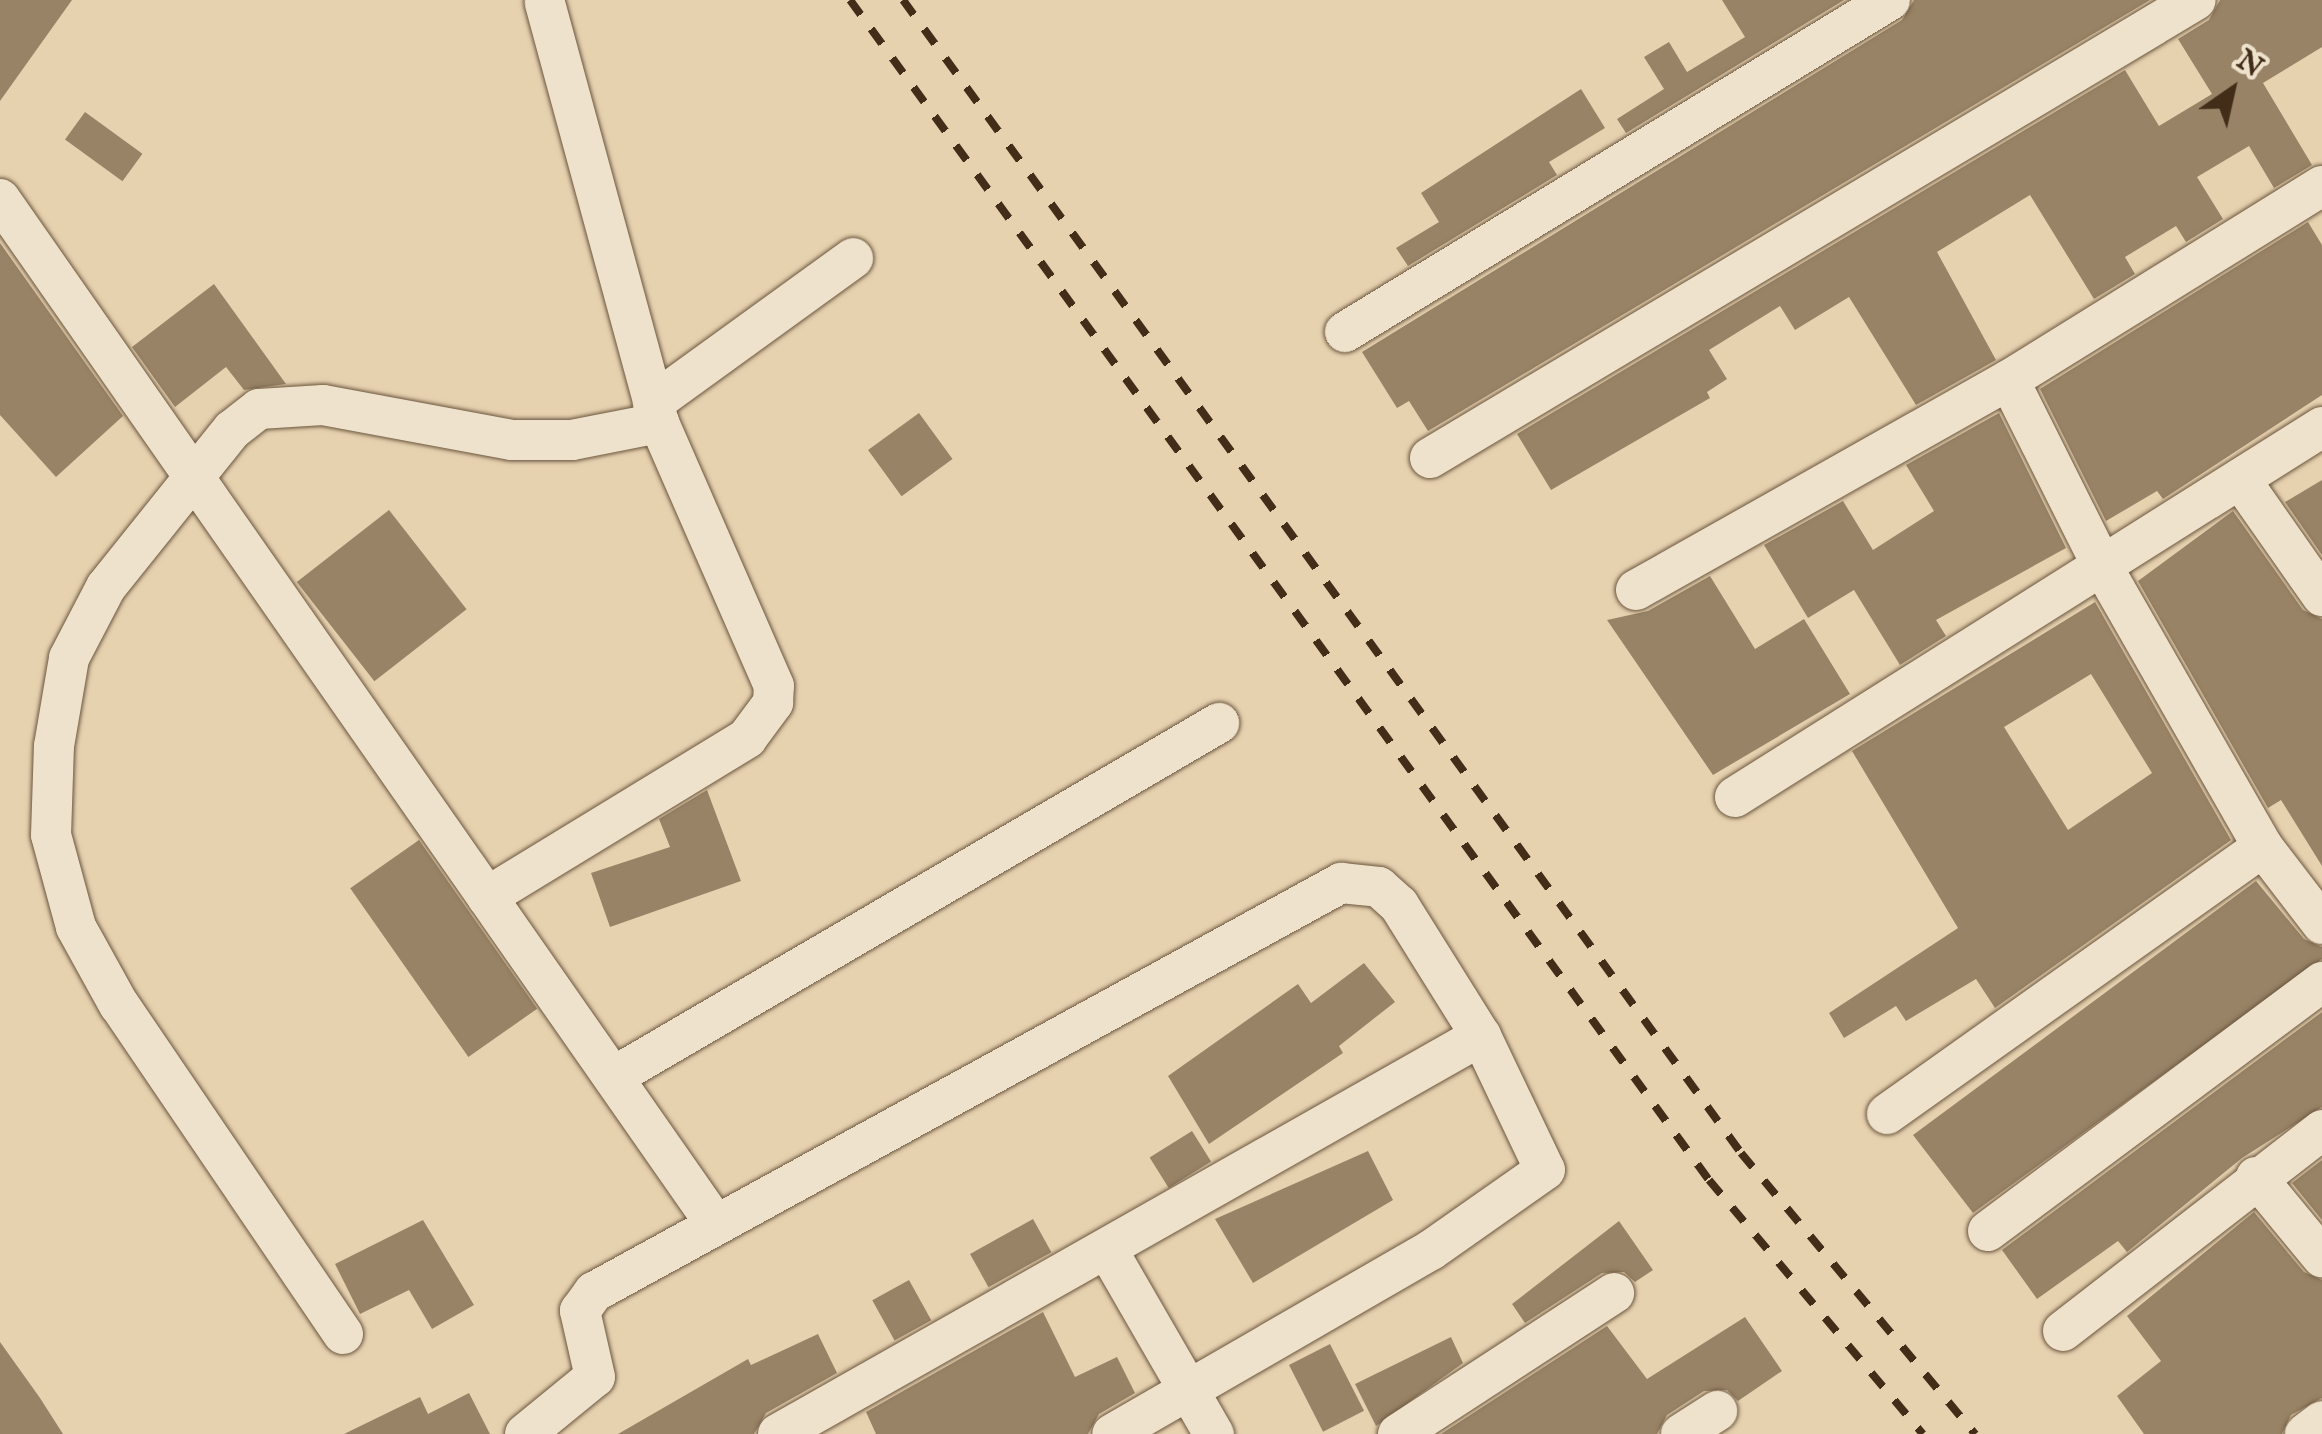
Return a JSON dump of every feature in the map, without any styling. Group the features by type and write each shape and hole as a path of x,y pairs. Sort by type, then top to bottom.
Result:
{"street":[{"path":"1344,332 1890,0"},
{"path":"1430,458 2196,0"},
{"path":"487,897 747,738 773,703 774,686 656,413 545,2"},
{"path":"1636,590 2009,380 2322,186"},
{"path":"0,198 716,1225"},
{"path":"343,1334 119,1005 76,926 51,835 54,746 70,658 106,587 232,430 259,409 285,403 512,440 572,440 656,413 853,258"},
{"path":"2009,380 2102,566 2263,847 2316,904"},
{"path":"1735,797 2322,427"},
{"path":"2240,479 2322,596"},
{"path":"613,1077 1219,723"},
{"path":"1887,1114 2263,847"},
{"path":"525,1434 595,1377 584,1302 716,1225 1341,883 1366,881 1399,905 1480,1036 1545,1157 1539,1180 1112,1434"},
{"path":"1988,1231 2322,982"},
{"path":"778,1434 1480,1036"},
{"path":"2063,1332 2256,1177 2322,1130"},
{"path":"2256,1177 2322,1257"},
{"path":"1107,1250 1214,1434"},
{"path":"1398,1434 1614,1293"},
{"path":"1681,1434 1716,1411"},
{"path":"2305,1434 2322,1422"}],"building":[{"path":"0,0 72,0 0,101"},
{"path":"1722,0 1844,0 1626,133 1617,119 1664,89 1644,57 1669,42 1687,72 1745,37"},
{"path":"1914,0 2150,0 1428,431 1409,401 1397,408 1362,352 1902,20"},
{"path":"2220,0 2322,0 2322,47 2263,83 2312,165 2274,188 2249,146 2197,177 2223,219 2186,242 2176,226 2125,257 2135,274 2094,299 2030,195 1937,252 1996,360 1916,405 1849,297 1795,330 1780,306 1709,350 1727,379 1707,392 1710,398 1551,490 1517,434 2125,70 2159,126 2212,94 2178,39 2209,20"},
{"path":"1581,89 1605,128 1549,162 1557,175 1408,266 1396,248 1439,222 1421,193"},
{"path":"85,112 142,154 122,181 65,140"},
{"path":"2308,222 2322,245 2322,395 2163,499 2157,491 2106,521 2040,389"},
{"path":"0,243 123,416 56,477 0,415"},
{"path":"214,284 286,384 244,390 226,367 175,407 132,347"},
{"path":"919,413 953,459 902,496 868,450"},
{"path":"1999,413 2066,548 1936,620 1946,636 1900,665 1854,590 1808,618 1764,545 1843,501 1873,550 1934,511 1906,465"},
{"path":"2322,480 2322,555 2285,502"},
{"path":"389,510 467,609 374,681 297,582"},
{"path":"2233,511 2303,610 2322,619 2322,866 2281,800 2268,808 2138,581"},
{"path":"1710,576 1755,649 1804,619 1850,694 1713,775 1607,620 1648,611"},
{"path":"2095,602 2231,840 1995,1008 1976,979 1906,1021 1896,1006 1844,1038 1829,1013 1958,928 1852,751","holes":["2091,674 2152,773 2068,830 2004,727"]},
{"path":"707,790 741,881 610,927 591,873 670,847 659,819"},
{"path":"419,840 537,1009 468,1057 350,888"},
{"path":"2256,881 2304,939 2322,947 2322,959 1973,1213 1913,1135"},
{"path":"1364,963 1395,1002 1339,1046 1343,1053 1209,1144 1168,1076 1298,984 1311,1003"},
{"path":"2322,1012 2322,1107 2242,1158 2127,1252 2118,1241 2037,1299 2002,1250"},
{"path":"1192,1131 1211,1162 1169,1188 1150,1157"},
{"path":"1368,1151 1393,1200 1253,1283 1215,1219"},
{"path":"2322,1160 2322,1220 2292,1183"},
{"path":"2254,1212 2304,1272 2322,1280 2322,1398 2291,1415 2282,1434 2144,1434 2117,1396 2161,1361 2127,1316"},
{"path":"1033,1219 1051,1252 988,1287 970,1254"},
{"path":"423,1220 474,1305 432,1329 409,1290 360,1314 335,1264"},
{"path":"1619,1221 1653,1270 1635,1282 1624,1272 1602,1273 1525,1323 1512,1304"},
{"path":"909,1280 931,1320 895,1341 872,1300"},
{"path":"1043,1312 1075,1377 1117,1357 1135,1393 1099,1414 1088,1434 876,1434 866,1412"},
{"path":"1745,1317 1782,1371 1738,1401 1727,1390 1704,1391 1667,1415 1657,1434 1441,1434 1607,1326 1647,1379"},
{"path":"818,1334 837,1373 766,1413 754,1434 618,1434 748,1359 751,1365"},
{"path":"1451,1337 1463,1363 1376,1426 1355,1384"},
{"path":"0,1342 40,1398 63,1434 0,1434"},
{"path":"1330,1344 1364,1411 1323,1432 1289,1365"},
{"path":"469,1393 490,1434 344,1434 420,1397 428,1414"}],"railway":[{"path":"850,0 1709,1180 1923,1434"},
{"path":"903,0 1741,1153 1975,1434"}]}
